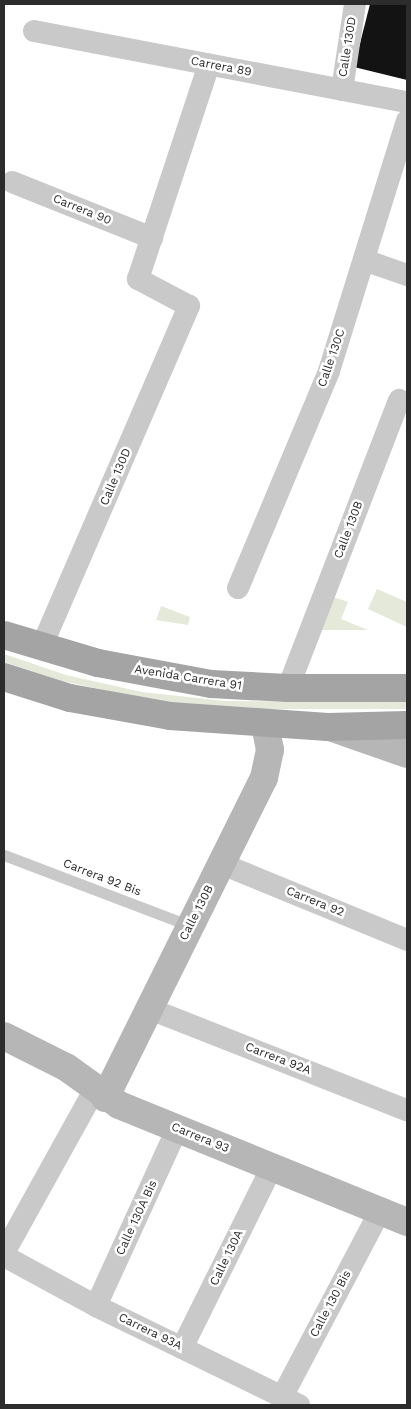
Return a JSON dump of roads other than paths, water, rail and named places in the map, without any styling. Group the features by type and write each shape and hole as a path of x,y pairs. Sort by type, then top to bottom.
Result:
{"main road":[{"name":"Avenida Carrera 91","path":"4,635 41,648 98,663 238,687 407,688"},
{"path":"4,677 70,698 170,716 328,727 407,725"}],"street":[{"name":"Calle 130D","path":"342,90 355,4"},
{"name":"Carrera 89","path":"34,31 407,102"},
{"path":"152,238 209,64"},
{"name":"Calle 130C","path":"238,588 329,371 407,121"},
{"name":"Carrera 90","path":"12,182 152,238"},
{"name":"Calle 130D","path":"41,648 189,306 138,279 152,238"},
{"path":"364,260 407,274"},
{"name":"Calle 130B","path":"288,688 400,400"},
{"name":"Calle 130B","path":"4,1255 150,1009 222,864 267,770 270,750 265,724"},
{"path":"328,727 407,754"},
{"name":"Carrera 92","path":"222,864 407,940"},
{"name":"Carrera 92A","path":"150,1009 407,1110"},
{"name":"Carrera 93","path":"4,1036 50,1058 100,1093 177,1129 407,1222"},
{"name":"Calle 130A Bis","path":"96,1306 177,1129"},
{"name":"Calle 130A","path":"182,1348 272,1167"},
{"name":"Calle 130 Bis","path":"290,1401 380,1211"},
{"name":"Carrera 93A","path":"4,1255 96,1306 290,1401"}],"lane":[{"name":"Carrera 92 Bis","path":"4,855 191,926"}]}
